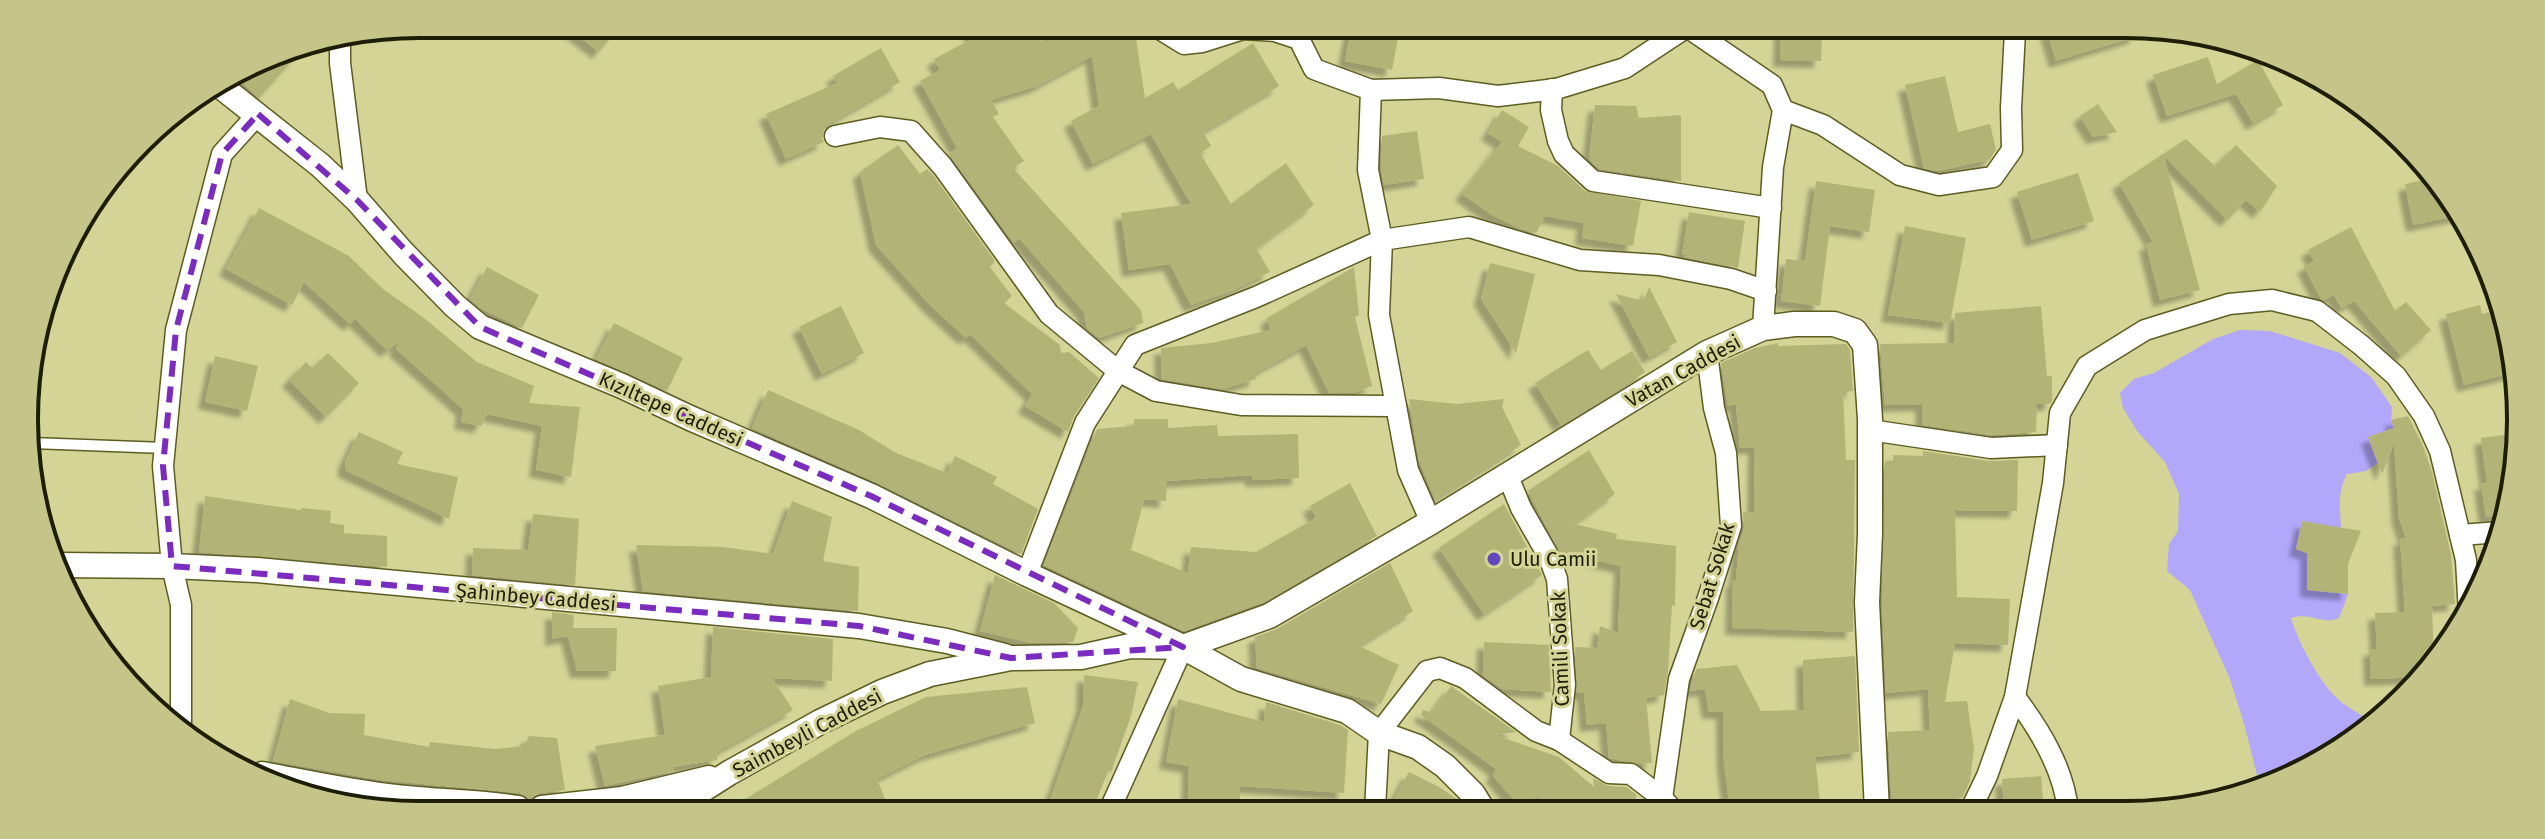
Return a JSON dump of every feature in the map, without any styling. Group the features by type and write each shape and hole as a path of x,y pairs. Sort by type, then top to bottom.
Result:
{"street":[{"path":"1174,38 1184,44 1215,38"},
{"path":"1296,38 1314,69 1371,90 1439,88 1498,96 1552,89 1625,68 1673,38"},
{"path":"1701,38 1772,85 1783,110 1773,167 1763,328"},
{"path":"1783,110 1823,125 1900,175 1939,185 1993,177 2012,150 2015,38"},
{"path":"340,46 357,200"},
{"path":"1552,89 1552,120 1558,141 1564,154 1593,181 1771,208"},
{"path":"1371,90 1368,170 1382,240 1379,315 1408,470 1431,522"},
{"name":"Kızıltepe Caddesi","path":"226,91 357,200 403,253 480,327 857,490 1183,647 1241,679 1347,711 1379,733 1427,753 1477,801"},
{"path":"181,717 181,605 172,566 163,466 176,330 222,154 258,114"},
{"path":"835,136 880,127 911,131 943,167 1049,314 1118,371 1156,391 1227,403 1396,406"},
{"path":"1027,574 1085,423 1135,345 1256,297 1382,240 1469,227 1580,260 1659,265 1731,279 1766,291"},
{"path":"1975,801 2015,697 2053,483 2060,413 2087,366 2145,330 2229,304 2272,300 2317,311 2396,376 2424,416 2440,451 2466,560 2468,589"},
{"name":"Vatan Caddesi","path":"1183,647 1269,616 1431,522 1707,353 1763,328 1834,324 1855,331 1865,345 1870,430 1867,602 1877,801"},
{"name":"Sebat Sokak","path":"1665,801 1679,679 1731,526 1726,453 1714,408 1707,353"},
{"path":"1870,430 1991,448 2057,445"},
{"name":"Camili Sokak","path":"1507,474 1557,579 1565,685 1559,740"},
{"path":"2460,535 2490,533"},
{"name":"Şahinbey Caddesi","path":"67,565 172,566 318,575 859,626 947,641 1011,658"},
{"name":"Saimbeyli Caddesi","path":"685,801 820,722 882,692 930,674 1011,658 1081,657 1130,646 1183,647"},
{"path":"1114,801 1183,647"},
{"path":"1375,801 1379,733 1427,671 1440,668 1465,678 1536,731 1559,740 1609,773 1631,774 1659,801"},
{"path":"2015,697 2037,725 2054,761 2067,801"},
{"path":"604,801 729,773"},
{"path":"296,781 354,792 429,801"}],"lane":[{"path":"39,443 165,448"}],"highlighted area":[{"path":"258,114 357,200 480,327 871,496 1183,647 1011,658 859,626 172,566 163,466 176,330 222,154"}],"shaded area":[{"path":"2240,330 2270,331 2340,353 2371,377 2392,407 2394,428 2368,437 2378,463 2366,471 2347,474 2344,480 2340,494 2341,528 2296,549 2307,553 2307,589 2348,594 2339,618 2291,618 2318,674 2333,694 2364,717 2316,750 2257,777 2230,679 2190,590 2167,571 2169,544 2178,531 2179,494 2165,462 2137,431 2123,408 2120,393 2134,379 2154,373 2213,339"}],"building":[{"path":"581,38 610,38 599,52"},
{"path":"974,38 1039,38 1041,41 1047,38 1136,38 1145,98 1173,82 1178,90 1253,43 1279,86 1203,132 1211,146 1200,153 1231,204 1286,163 1314,205 1256,248 1270,272 1231,291 1191,305 1170,264 1129,270 1121,213 1191,204 1151,134 1093,164 1071,121 1099,106 1092,56 1037,86 991,100 999,114 993,117 1024,161 1013,168 1141,310 1143,323 1099,338 1087,328 1084,312 1019,238 1014,243 949,154 957,148 920,81 940,70 934,59"},
{"path":"1349,38 1398,38 1392,70 1345,61"},
{"path":"1781,38 1822,38 1821,61 1780,60"},
{"path":"2049,38 2130,38 2056,61"},
{"path":"881,48 900,82 825,126 824,142 786,159 766,114 837,83 833,76"},
{"path":"2208,57 2217,84 2256,61 2283,105 2253,123 2236,94 2167,116 2153,75"},
{"path":"293,60 259,98 242,82"},
{"path":"1945,76 1958,132 1990,124 1996,150 1989,160 1937,171 1924,168 1905,85"},
{"path":"2098,104 2117,132 2093,137 2080,116"},
{"path":"1595,105 1636,106 1639,118 1681,115 1681,181 1599,169 1589,159"},
{"path":"1502,110 1529,127 1518,146 1558,166 1585,191 1641,201 1633,246 1582,238 1584,223 1545,216 1536,233 1518,228 1462,194 1502,142 1488,133"},
{"path":"1417,131 1424,179 1384,185 1382,136"},
{"path":"2186,139 2215,166 2236,145 2277,186 2260,212 2246,200 2227,220 2164,156 2200,290 2160,300 2146,244 2153,242 2119,183"},
{"path":"898,145 920,174 927,169 933,175 995,261 990,267 1012,296 1004,303 1060,345 1061,353 1069,352 1099,378 1074,416 1068,432 1025,406 1032,394 970,334 966,338 930,305 876,245 860,172"},
{"path":"2078,173 2094,221 2032,240 2017,192"},
{"path":"2422,180 2449,218 2413,225 2405,184"},
{"path":"1816,181 1875,190 1869,232 1830,226 1820,306 1781,301 1786,259 1805,261"},
{"path":"259,208 349,256 383,289 477,362 534,386 529,403 580,407 571,477 536,470 542,426 487,414 481,426 461,422 463,409 396,349 399,342 387,350 355,319 350,324 304,282 292,305 226,269"},
{"path":"1689,212 1745,221 1738,268 1682,255"},
{"path":"1905,226 1966,238 1950,323 1888,315"},
{"path":"2351,227 2395,311 2406,302 2431,330 2401,356 2354,301 2341,308 2334,295 2321,299 2304,266 2314,261 2308,250"},
{"path":"1490,263 1535,274 1516,353 1481,299"},
{"path":"487,267 539,295 522,328 482,309 470,299"},
{"path":"1354,267 1359,315 1355,317 1372,386 1354,393 1329,393 1306,345 1255,373 1256,379 1223,389 1162,379 1161,348 1211,343 1271,330 1267,318"},
{"path":"1649,287 1677,342 1649,357 1616,294 1644,301"},
{"path":"2480,305 2482,314 2491,312 2504,375 2464,385 2446,314"},
{"path":"841,306 864,353 822,374 799,327"},
{"path":"2041,306 2047,376 2052,376 2052,401 2050,404 2037,404 2036,432 1992,435 1923,425 1922,404 1885,405 1880,344 1954,343 1955,313"},
{"path":"614,323 683,358 667,391 596,359"},
{"path":"1778,343 1778,346 1846,344 1850,350 1853,391 1843,392 1846,460 1855,460 1853,632 1732,628 1733,580 1736,580 1739,544 1744,529 1743,512 1754,513 1755,447 1740,448 1736,404 1728,406 1721,363 1755,348"},
{"path":"1588,350 1601,370 1632,351 1645,372 1561,425 1535,383"},
{"path":"328,353 359,383 326,417 289,380 306,362 312,368"},
{"path":"215,356 258,366 247,411 205,402"},
{"path":"768,390 859,430 896,453 947,473 955,456 997,477 993,484 1038,509 1021,554 878,483 752,428"},
{"path":"1409,399 1457,404 1504,399 1502,407 1521,445 1435,499 1419,460"},
{"path":"2408,416 2423,446 2451,555 2455,604 2432,606 2433,644 2406,678 2371,679 2370,649 2377,649 2375,613 2405,612 2400,538 2406,539 2399,518 2394,443 2382,474 2368,437 2394,428 2391,420"},
{"path":"1134,419 1168,419 1168,428 1217,425 1218,436 1298,434 1299,478 1252,480 1252,475 1167,481 1166,501 1144,499 1131,550 1188,573 1191,547 1256,552 1316,518 1310,506 1350,483 1377,536 1263,602 1184,631 1044,565 1097,429 1134,426"},
{"path":"359,432 403,452 397,464 458,477 449,519 345,470 345,462"},
{"path":"2506,435 2500,494 2495,516 2486,517 2481,483 2487,483 2481,438"},
{"path":"1589,450 1615,494 1574,524 1617,534 1616,539 1676,546 1675,606 1672,605 1664,695 1646,698 1652,763 1609,758 1606,723 1587,725 1584,693 1577,693 1575,647 1597,648 1600,626 1618,633 1621,566 1571,555 1564,560 1528,491"},
{"path":"1923,451 1989,461 2018,460 2017,511 1955,510 1957,597 2010,599 2008,645 1955,643 1945,702 1967,701 1974,749 1970,781 1962,798 1891,801 1888,732 1930,730 1928,689 1886,693 1882,602 1885,461 1893,461 1893,455 1923,456"},
{"path":"205,496 301,510 331,511 330,523 344,525 344,533 387,536 387,567 199,552"},
{"path":"792,501 832,517 823,561 859,567 858,611 643,591 636,545 723,547 773,554"},
{"name":"Ulu Camii","path":"1504,504 1542,575 1484,614 1439,548"},
{"path":"533,514 579,519 575,585 472,575 473,548 528,550"},
{"path":"2302,521 2361,531 2348,564 2348,594 2307,590 2307,553 2296,549"},
{"path":"1390,563 1413,611 1359,646 1399,665 1381,704 1257,668 1255,637 1277,629"},
{"path":"995,575 1054,603 1078,628 1073,642 1031,643 980,631"},
{"path":"552,612 574,615 573,628 617,628 616,671 577,671 568,636 552,639"},
{"path":"713,627 833,639 832,681 772,678 793,710 717,752 717,760 673,767 674,771 605,786 595,746 665,735 658,686 711,677"},
{"path":"1484,642 1549,645 1551,692 1502,689 1483,675"},
{"path":"1855,656 1859,752 1815,757 1820,801 1729,801 1723,712 1709,712 1705,689 1690,691 1696,669 1737,665 1761,711 1804,710 1803,660"},
{"path":"1084,675 1138,682 1131,716 1111,772 1108,771 1096,801 1050,801 1083,706"},
{"path":"1451,686 1516,732 1495,735 1559,757 1594,787 1593,778 1608,786 1626,787 1636,794 1636,801 1548,801 1536,797 1531,801 1515,801 1493,776 1496,769 1421,715 1423,710 1432,713"},
{"path":"1027,687 1035,723 925,755 877,779 886,801 742,801 856,731 926,697"},
{"path":"290,699 329,713 365,714 364,735 429,747 430,742 495,749 524,746 529,736 557,738 565,790 540,793 530,800 520,793 381,780 273,761"},
{"path":"1178,699 1264,722 1266,702 1348,730 1344,793 1240,786 1240,801 1188,801 1189,766 1166,762"},
{"path":"1409,772 1459,801 1393,801"},
{"path":"2041,776 2043,801 2004,801 2002,779"}],"place":[{"name":"Ulu Camii","path":"1494,559"}]}
